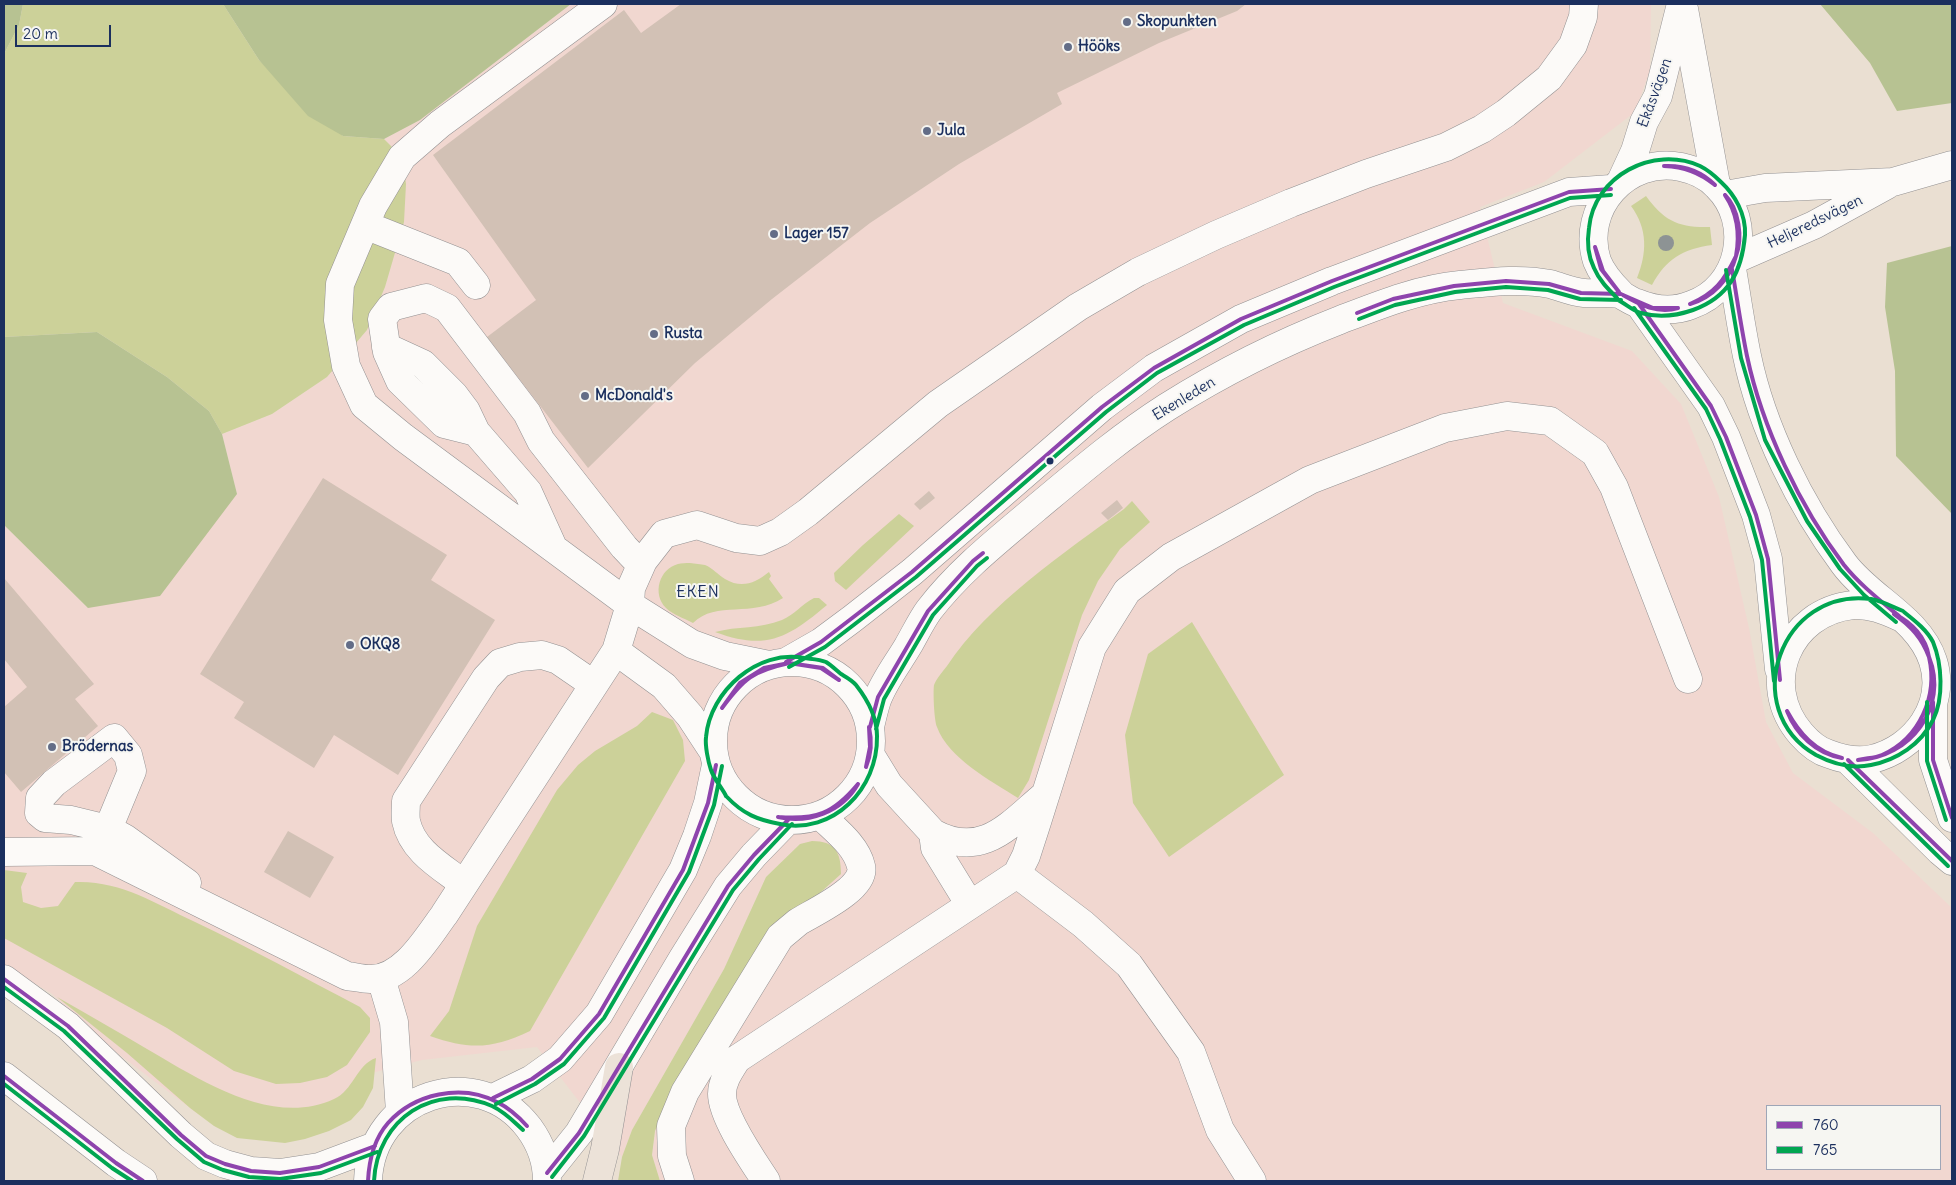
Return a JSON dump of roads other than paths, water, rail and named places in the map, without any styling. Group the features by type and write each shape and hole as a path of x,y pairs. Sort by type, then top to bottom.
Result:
{"highway":[{"path":"597,1181 605,1149 619,1067"}],"street":[{"path":"603,4 440,124 402,157 373,206 340,284 338,320 346,366 364,405 403,437 553,546 630,605 692,644 725,656 777,664 800,662 814,665 840,678 859,700 870,727 870,754 861,780 844,801 820,815 803,820 788,820 757,813 739,801 725,785 714,758 690,716 664,686 616,651"},
{"path":"4,852 102,840 206,907 347,976 371,979 381,978 402,968 444,915 616,651 630,605 631,588 641,565 664,534 697,525 736,538 760,541 780,532 808,512 938,404 1078,307 1138,272 1216,235 1291,203 1350,180 1446,147 1482,129 1506,113 1549,78 1572,45 1583,17 1584,4"},
{"name":"Ekåsvägen","path":"1617,184 1635,151 1644,122 1658,96 1682,4"},
{"name":"Ekåsvägen","path":"1682,4 1721,190"},
{"path":"493,1098 532,1079 560,1059 598,1014 683,870 698,836 708,803 714,758 713,729 720,708 732,689 749,675 777,664 820,642 852,619 912,572 1102,407 1154,368 1241,319 1332,281 1569,192 1617,184 1644,168 1669,164 1693,170 1721,190"},
{"name":"Heljeredsvägen","path":"1734,264 1814,225 1893,182 1952,165"},
{"name":"Heljeredsvägen","path":"1721,190 1893,182"},
{"path":"1617,184 1600,206 1594,225 1594,244 1598,264 1608,280 1630,299 1711,406 1726,437 1756,515 1768,559 1783,703 1792,724 1807,741 1826,754 1848,760 1871,759 1892,752 1910,740 1925,723 1934,702"},
{"name":"Ekenleden","path":"870,727 878,697 928,611 973,561 1068,482 1167,407 1300,336 1393,299 1454,286 1506,280 1549,284 1581,293 1630,299 1657,309 1675,309 1693,305 1709,296 1722,284 1734,264 1739,242 1738,224 1732,207 1721,190"},
{"path":"365,225 458,262 476,284"},
{"name":"Ekenleden","path":"1734,264 1747,357 1771,437 1813,518 1845,566 1868,590 1900,617"},
{"path":"553,546 528,492 476,432 444,424 400,380 386,346 382,319 391,307 426,298 447,308 526,413 542,441 624,547 641,565"},
{"path":"766,1181 727,1114 722,1096 723,1084 737,1059 1017,874 1026,856 1092,647 1127,591 1171,557 1310,480 1445,428 1507,416 1550,421 1595,453 1614,487 1688,680"},
{"path":"1780,680 1784,657 1795,636 1812,620 1832,609 1855,605 1878,608 1900,617 1915,629 1926,645 1934,664 1936,683 1933,760 1952,818"},
{"path":"464,884 423,852 412,838 406,820 406,801 480,686 500,663 520,657 542,655 558,660 593,684"},
{"path":"870,754 889,785 933,833 942,838 971,842 988,839 1005,830 1045,796"},
{"path":"1848,760 1940,851 1952,860"},
{"path":"680,1181 672,1156 671,1126 685,1092 780,937 797,923 845,893 861,876 862,866 852,846 820,815"},
{"path":"547,1177 579,1133 728,886 754,855 788,820"},
{"path":"933,833 935,848 970,905"},
{"path":"1017,874 1083,924 1129,965 1191,1052 1220,1130 1252,1181"},
{"path":"381,978 394,1022 400,1112"},
{"path":"4,979 68,1026 181,1135 206,1156 250,1171 280,1173 319,1167 375,1146"},
{"path":"4,1076 116,1163 144,1181"},
{"path":"368,1181 370,1162 375,1146 387,1125 400,1112 417,1102 435,1095 455,1092 474,1093 493,1098 514,1112 535,1137 543,1155 547,1177"}],"place":[{"name":"Skopunkten","path":"1127,22"},
{"name":"Hööks","path":"1068,47"},
{"name":"Jula","path":"927,131"},
{"name":"Lager 157","path":"774,234"},
{"name":"Rusta","path":"654,334"},
{"name":"McDonald's","path":"585,396"},
{"name":"OKQ8","path":"350,645"},
{"name":"Brödernas","path":"52,747"}],"district":[{"name":"EKEN","path":"698,592"}]}
